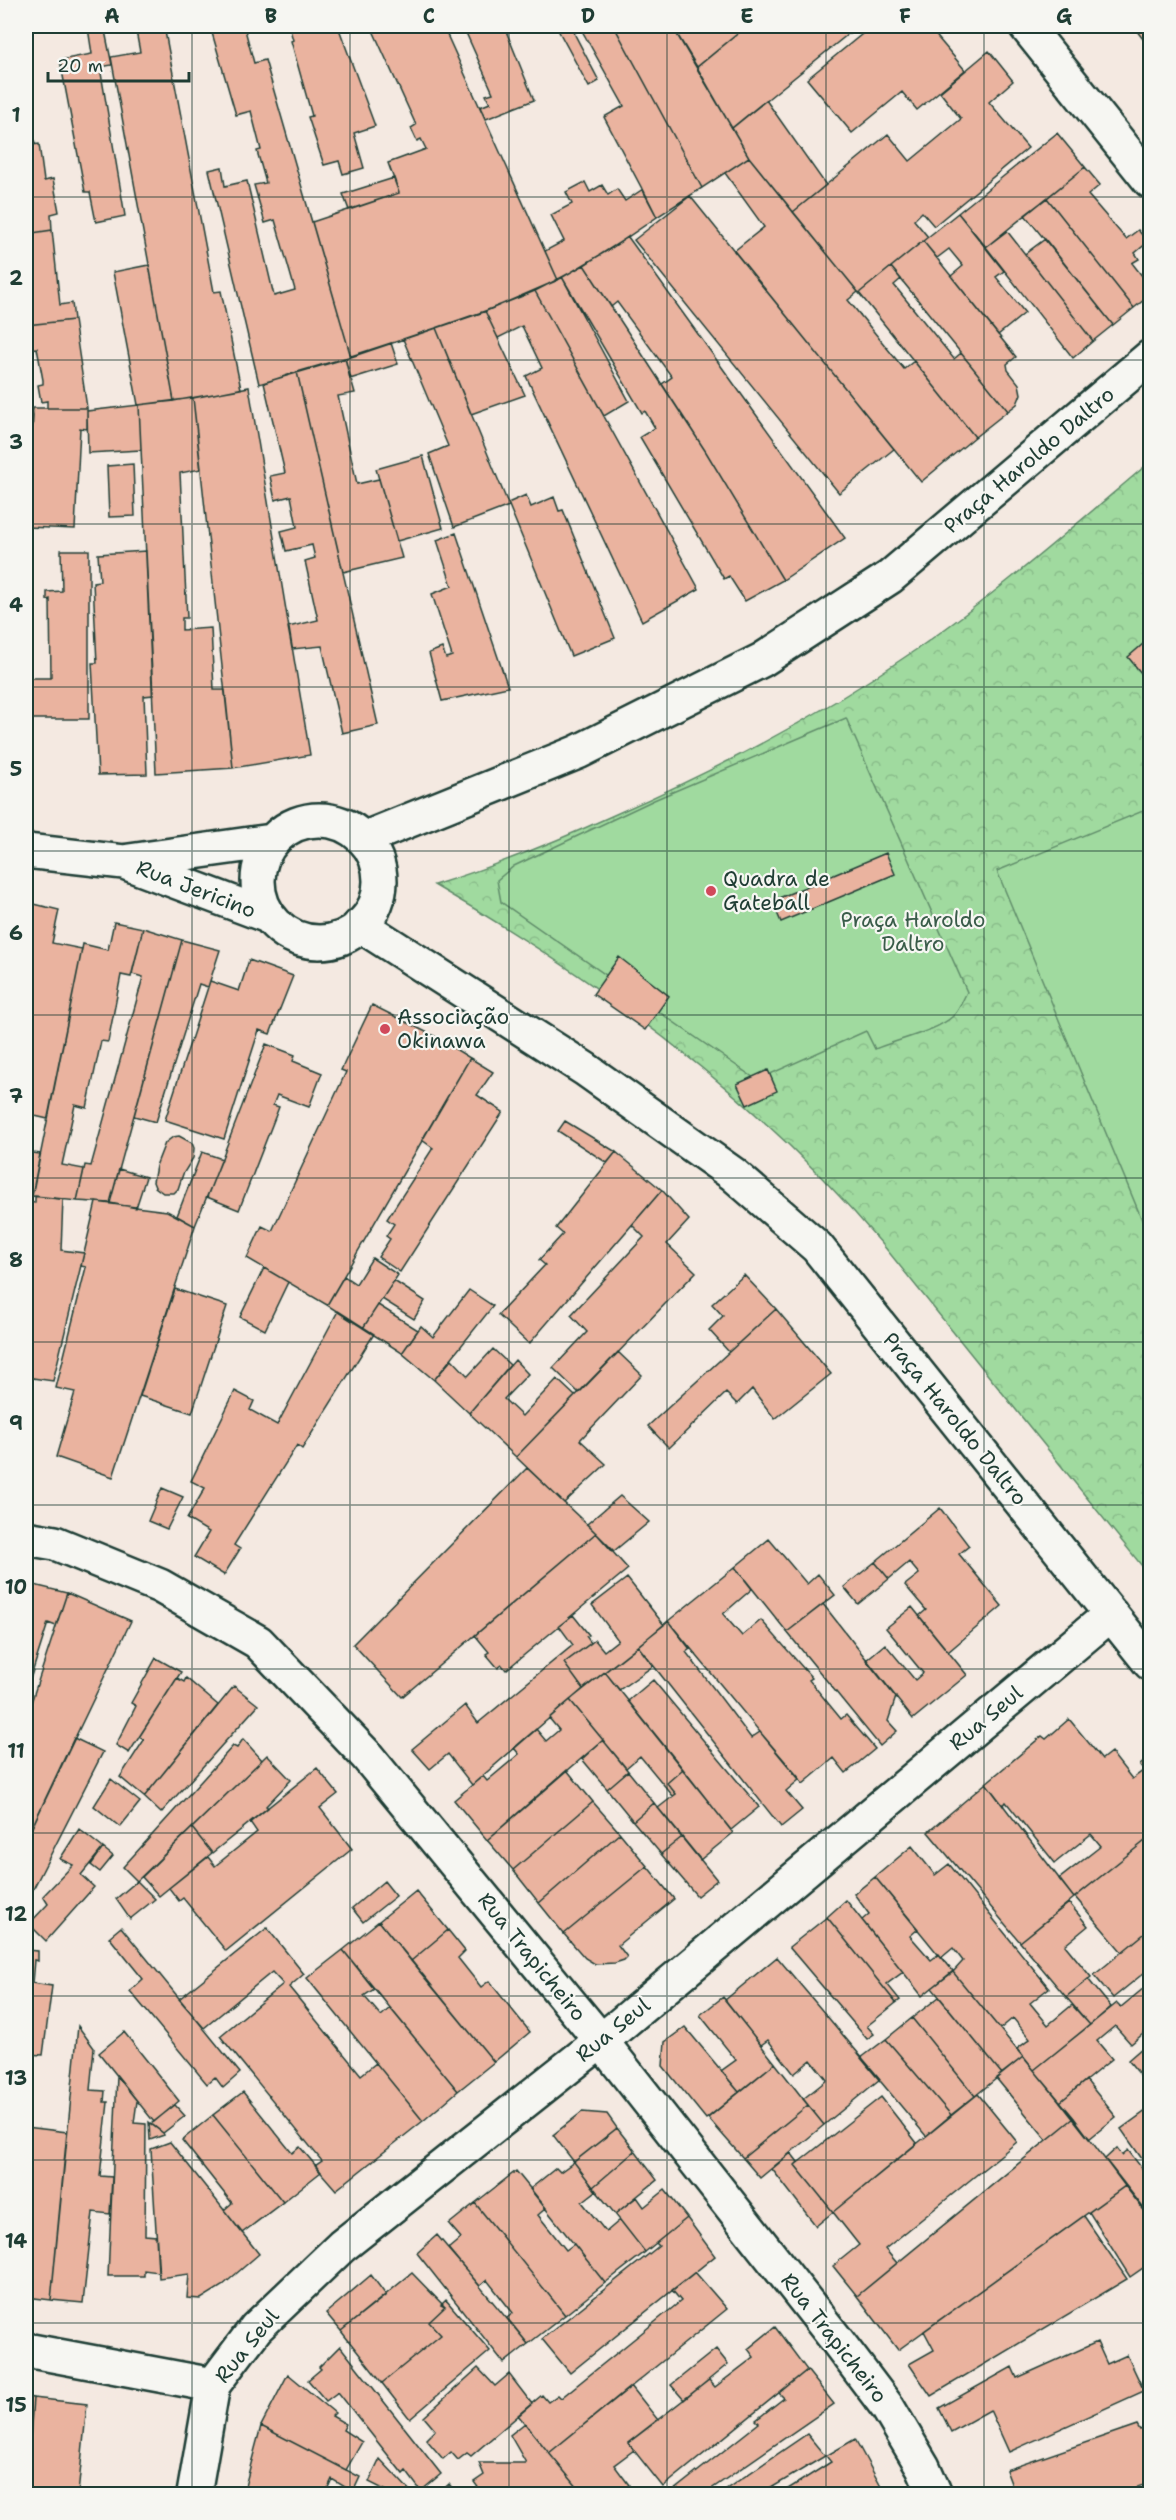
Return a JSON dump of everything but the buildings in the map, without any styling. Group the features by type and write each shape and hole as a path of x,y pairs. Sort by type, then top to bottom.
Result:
{"street":[{"path":"1026,26 1150,181"},
{"name":"Praça Haroldo Daltro","path":"363,839 578,752 762,660 890,577 1150,357"},
{"path":"327,820 347,826 363,839 374,854 379,873 379,892 372,910 360,925 343,937 323,942 302,939 284,930 268,916 259,898 258,878 262,858 272,841 288,828 308,821 327,820"},
{"name":"Rua Jericino","path":"124,862 272,841"},
{"name":"Rua Jericino","path":"26,851 124,862 268,916"},
{"name":"Praça Haroldo Daltro","path":"360,925 594,1075 733,1174 816,1247 1150,1663"},
{"name":"Rua Trapicheiro","path":"26,1538 55,1543 160,1586 258,1642 366,1755 601,2041 888,2408 923,2467 935,2494"},
{"name":"Rua Seul","path":"194,2494 213,2385 255,2328 342,2246 601,2041 1111,1614"},
{"path":"26,2350 213,2385"}],"green space":[{"name":"Praça Haroldo Daltro","path":"1150,462 1150,1576 883,1245 835,1191 784,1140 730,1091 616,1002 557,961 434,885 503,861 594,824 733,759 808,718 917,649 977,605"},
{"name":"Quadra de Gateball","path":"846,718 967,992 955,1014 937,1026 875,1049 866,1031 757,1080 501,902 497,880 514,866 654,800"},
{"path":"1150,808 1150,1239 997,871"}],"place":[{"name":"Quadra de Gateball","path":"711,891"},
{"name":"Associação Okinawa","path":"385,1029"}]}
